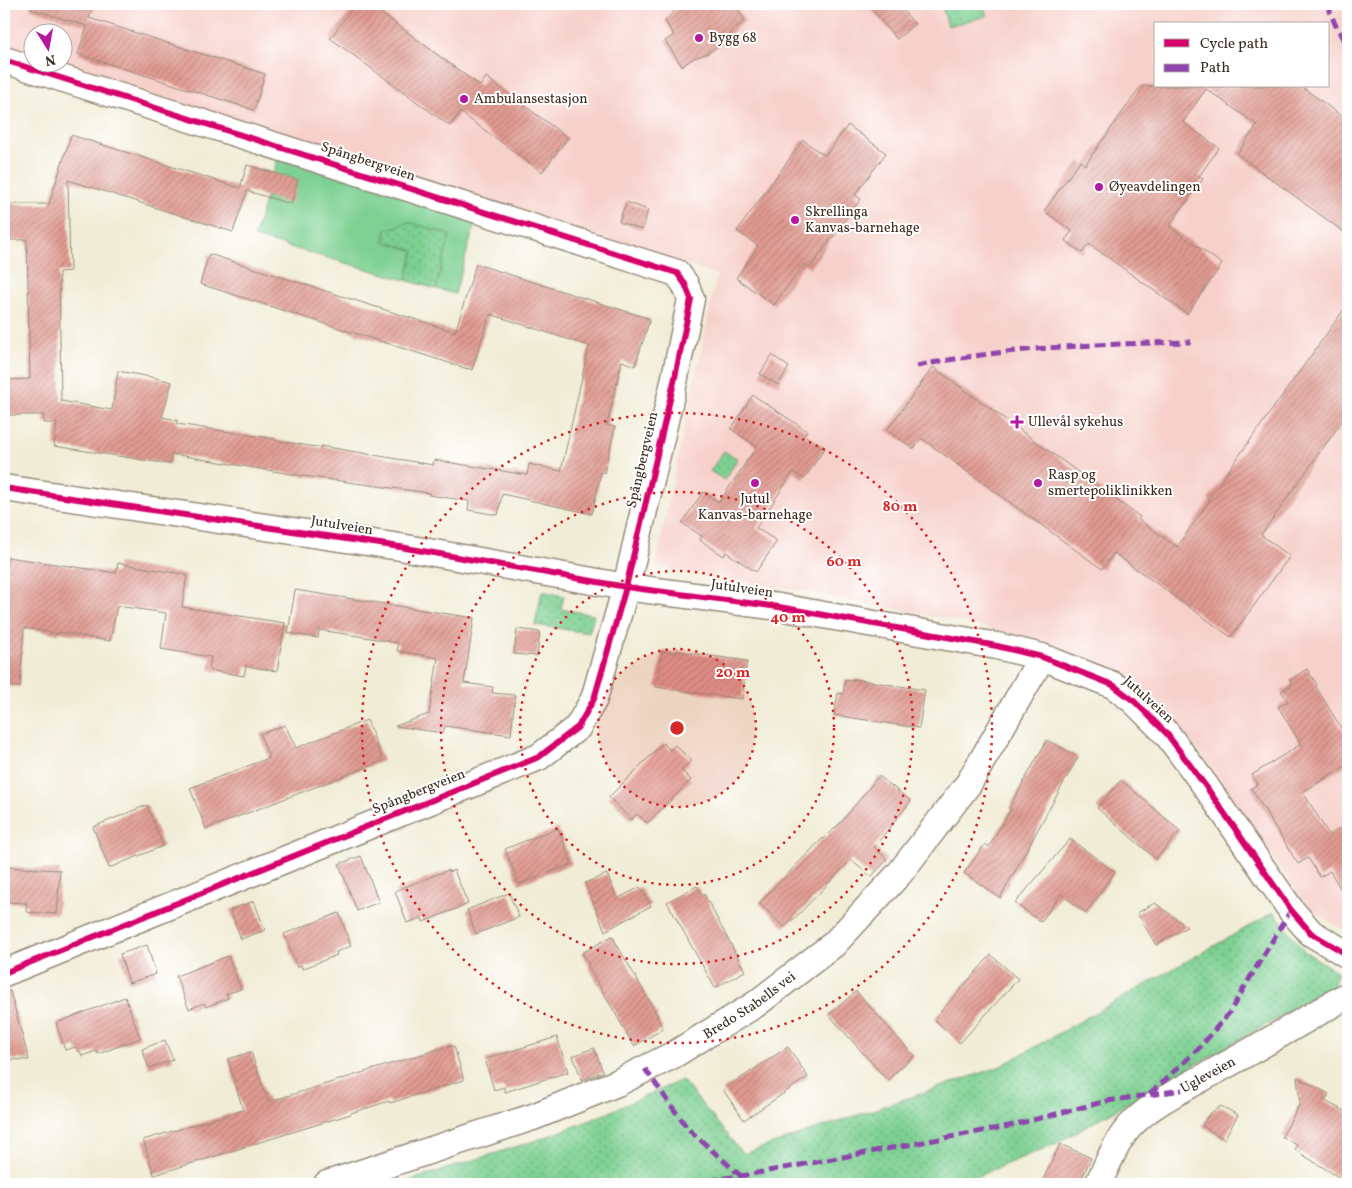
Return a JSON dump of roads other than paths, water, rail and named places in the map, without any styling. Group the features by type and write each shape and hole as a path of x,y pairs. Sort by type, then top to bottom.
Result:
{"street":[{"name":"Spångbergveien","path":"4,60 677,273 685,284 691,299 674,382 626,587 594,699 578,727 539,757 4,973"},
{"name":"Jutulveien","path":"4,488 391,546 626,587 779,607 997,646 1042,657 1114,685 1154,721 1167,734 1207,788 1291,910 1311,933 1348,955"},
{"name":"Bredo Stabells vei","path":"327,1184 533,1117 617,1083 676,1054 756,1004 834,944 899,874 969,783 1042,657"},
{"name":"Ugleveien","path":"1098,1184 1124,1134 1134,1122 1152,1108 1348,995"}],"place":[{"name":"Bygg 68","path":"699,38"},
{"name":"Ambulansestasjon","path":"464,99"},
{"name":"Øyeavdelingen","path":"1099,187"},
{"name":"Skrellinga Kanvas-barnehage","path":"795,220"},
{"name":"Ullevål sykehus","path":"1017,422"},
{"name":"Jutul Kanvas-barnehage","path":"755,483"},
{"name":"Rasp og smertepoliklinikken","path":"1038,483"}]}
